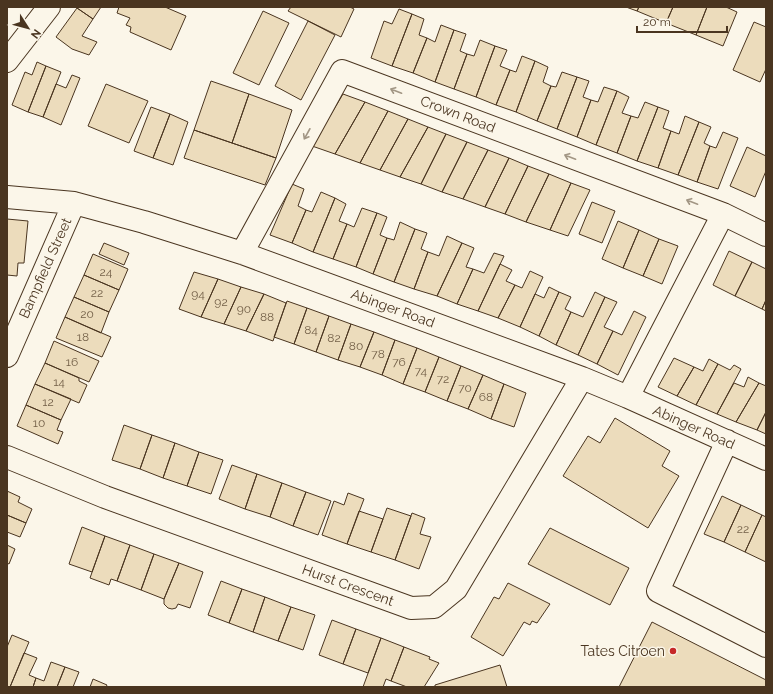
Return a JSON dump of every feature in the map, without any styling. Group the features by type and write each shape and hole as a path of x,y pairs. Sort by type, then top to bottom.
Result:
{"street":[{"path":"7,61 49,7"},
{"name":"Crown Road","path":"242,253 342,71 723,214 766,235"},
{"name":"Abinger Road","path":"7,197 74,203 144,222 242,253 582,378 766,459"},
{"name":"Bampfield Street","path":"7,356 74,203"},
{"path":"628,397 723,214"},
{"name":"Hurst Crescent","path":"7,457 105,497 411,608 434,607 456,588 582,378"},
{"path":"727,441 658,591 766,646"}],"building":[{"path":"101,7 93,19 77,8"},
{"path":"119,7 165,7 186,16 171,50 130,32 131,27 126,25 130,18 117,13"},
{"path":"291,7 350,7 354,9 341,37 288,11"},
{"path":"626,7 639,7 637,11"},
{"path":"639,7 673,7 666,23 637,11"},
{"path":"673,7 707,7 696,35 666,23"},
{"path":"707,7 726,7 737,12 723,46 696,35"},
{"path":"77,8 93,19 82,36 97,42 89,55 72,49 56,37"},
{"path":"399,9 412,14 392,66 371,58 384,21 392,24"},
{"path":"263,11 289,23 259,85 233,73"},
{"path":"412,14 424,19 419,35 427,38 413,73 392,66"},
{"path":"308,21 335,35 301,100 275,86"},
{"path":"754,22 766,27 766,69 760,82 733,70"},
{"path":"441,25 454,30 435,82 413,73 427,38 435,42"},
{"path":"454,30 466,34 460,51 467,54 454,89 435,82"},
{"path":"480,40 495,46 476,97 454,89 467,54 474,56"},
{"path":"495,46 507,50 500,66 510,70 496,105 476,97"},
{"path":"522,56 535,61 516,112 496,105 510,70 516,72"},
{"path":"535,61 548,67 543,82 551,86 537,121 516,112"},
{"path":"37,62 46,66 28,112 12,105 25,72 32,75"},
{"path":"46,66 61,72 43,117 28,112"},
{"path":"562,72 577,77 557,129 537,121 551,86 556,87"},
{"path":"72,75 80,78 61,125 43,117 56,84 66,88"},
{"path":"577,77 589,81 583,97 591,100 577,137 557,129"},
{"path":"211,81 249,94 232,143 194,130"},
{"path":"106,84 148,101 129,143 88,126"},
{"path":"604,87 617,91 596,145 577,137 591,100 598,102"},
{"path":"617,91 629,97 622,113 631,116 617,153 596,145"},
{"path":"249,94 292,110 276,158 232,143"},
{"path":"343,94 365,102 335,154 312,146"},
{"path":"365,102 388,111 360,163 335,154"},
{"path":"645,102 658,107 637,161 617,153 631,116 638,118"},
{"path":"151,107 170,114 153,158 134,151"},
{"path":"658,107 669,111 663,128 671,131 658,168 637,161"},
{"path":"388,111 408,119 380,170 360,163"},
{"path":"170,114 188,122 173,165 153,158"},
{"path":"685,116 699,122 678,175 658,168 671,131 679,134"},
{"path":"408,119 428,127 400,177 380,170"},
{"path":"699,122 711,127 704,143 710,146 697,182 678,175"},
{"path":"428,127 446,134 421,184 400,177"},
{"path":"194,130 276,158 265,185 184,158"},
{"path":"723,132 738,138 718,189 697,182 710,146 716,148"},
{"path":"446,134 467,142 442,192 421,184"},
{"path":"467,142 488,150 463,199 442,192"},
{"path":"747,147 766,156 766,171 755,197 730,186"},
{"path":"488,150 509,158 485,207 463,199"},
{"path":"509,158 528,166 505,214 485,207"},
{"path":"528,166 549,174 526,222 505,214"},
{"path":"549,174 571,183 550,230 526,222"},
{"path":"571,183 590,190 568,236 550,230"},
{"path":"292,184 304,189 298,206 306,210 292,243 270,235"},
{"path":"321,192 335,198 313,252 292,243 306,210 312,212"},
{"path":"335,198 346,204 339,221 347,224 333,259 313,252"},
{"path":"592,202 615,211 602,243 579,234"},
{"path":"362,208 377,213 356,267 333,259 347,224 354,227"},
{"path":"377,213 387,217 380,235 387,238 373,274 356,267"},
{"path":"7,219 28,221 24,263 18,263 17,276 7,275"},
{"path":"618,221 639,230 623,268 602,259"},
{"path":"400,222 415,229 394,282 373,274 387,238 394,240"},
{"path":"415,229 427,233 421,249 428,252 414,289 394,282"},
{"path":"639,230 659,239 643,276 623,268"},
{"path":"447,236 462,243 437,296 414,289 428,252 439,256"},
{"path":"659,239 678,246 662,284 643,276"},
{"path":"104,243 129,253 124,265 99,254"},
{"path":"462,243 474,248 466,267 473,269 457,304 437,296"},
{"path":"729,251 752,262 735,296 713,285"},
{"path":"494,253 504,256 478,311 457,304 473,269 484,273"},
{"path":"93,254 128,269 119,290 84,275"},
{"path":"752,262 766,269 766,300 762,309 735,296"},
{"path":"500,264 512,270 506,281 515,285 498,318 478,311"},
{"path":"530,271 543,277 520,327 498,318 515,285 522,288"},
{"path":"194,272 218,279 201,317 179,309"},
{"path":"84,275 119,290 109,312 74,297"},
{"path":"218,279 241,287 224,324 201,317"},
{"path":"241,287 264,294 246,331 224,324"},
{"path":"549,287 559,292 539,336 520,327 535,294 544,298"},
{"path":"559,292 571,297 565,309 571,312 556,345 539,336"},
{"path":"595,292 605,297 578,355 556,345 571,312 583,317"},
{"path":"264,294 286,303 273,341 246,331"},
{"path":"74,297 109,312 101,333 65,317"},
{"path":"605,297 617,302 604,327 613,331 597,364 578,355"},
{"path":"766,300 766,311 762,309"},
{"path":"287,301 307,308 294,344 274,337"},
{"path":"307,308 329,316 316,352 294,344"},
{"path":"634,311 646,317 618,375 597,364 613,331 622,335"},
{"path":"329,316 351,324 338,360 316,352"},
{"path":"65,317 111,337 102,357 56,338"},
{"path":"351,324 374,332 360,367 338,360"},
{"path":"374,332 395,340 382,375 360,367"},
{"path":"395,340 417,348 403,384 382,375"},
{"path":"54,341 99,361 89,382 45,363"},
{"path":"417,348 439,357 425,392 403,384"},
{"path":"439,357 461,366 447,401 425,392"},
{"path":"674,358 694,367 677,396 658,387"},
{"path":"709,359 718,364 696,405 677,396 694,367 703,371"},
{"path":"45,363 79,378 79,381 87,385 79,403 35,384"},
{"path":"718,364 730,370 734,365 741,369 717,414 696,405"},
{"path":"461,366 483,375 468,409 447,401"},
{"path":"483,375 504,384 491,419 468,409"},
{"path":"748,377 759,383 736,422 717,414 734,383 744,387"},
{"path":"759,383 766,386 766,412 757,430 736,422"},
{"path":"35,384 71,399 61,420 26,405"},
{"path":"504,384 526,393 514,427 491,419"},
{"path":"26,405 61,420 57,430 63,432 58,444 17,426"},
{"path":"766,412 766,434 757,430"},
{"path":"615,418 670,451 662,466 679,476 648,528 563,476 588,436 600,443"},
{"path":"124,425 152,435 140,469 112,460"},
{"path":"152,435 175,443 163,478 140,469"},
{"path":"175,443 199,452 187,486 163,478"},
{"path":"199,452 223,460 211,494 187,486"},
{"path":"232,465 257,474 245,509 219,499"},
{"path":"257,474 282,483 270,517 245,509"},
{"path":"282,483 306,492 293,526 270,517"},
{"path":"7,491 20,497 18,502 32,509 26,523 7,515"},
{"path":"306,492 331,501 318,535 293,526"},
{"path":"348,493 364,499 347,544 322,535 334,501 344,505"},
{"path":"722,496 741,505 724,542 704,534"},
{"path":"741,505 762,515 745,552 724,542"},
{"path":"387,508 411,516 395,560 371,552"},
{"path":"359,511 383,519 371,552 347,544"},
{"path":"412,513 425,518 420,534 431,537 419,569 395,560"},
{"path":"7,515 26,523 20,537 7,532"},
{"path":"762,515 766,517 766,562 745,552"},
{"path":"82,527 105,536 92,572 69,564"},
{"path":"550,528 629,568 610,605 528,564"},
{"path":"105,536 130,545 117,581 111,579 109,585 90,578"},
{"path":"7,545 15,549 9,564 7,563"},
{"path":"130,545 154,554 141,590 117,581"},
{"path":"154,554 179,563 164,599 141,590"},
{"path":"179,563 203,572 190,608 178,604 176,608 172,609 168,608 164,604 164,599"},
{"path":"221,581 242,589 229,623 208,615"},
{"path":"508,583 550,604 537,623 532,621 530,625 524,622 503,656 471,637 494,597 499,599"},
{"path":"242,589 265,597 253,632 229,623"},
{"path":"265,597 291,607 278,641 253,632"},
{"path":"291,607 315,615 303,650 278,641"},
{"path":"332,620 356,629 343,664 319,655"},
{"name":"Tates Citroen","path":"652,622 766,680 766,687 619,687"},
{"path":"356,629 381,638 368,673 343,664"},
{"path":"12,635 29,642 10,687 7,687 7,647"},
{"path":"381,638 404,647 391,681 386,679 383,687 363,687"},
{"path":"404,647 430,657 429,659 439,663 424,687 407,687 391,681"},
{"path":"24,653 37,658 29,675 36,678 33,687 10,687"},
{"path":"51,662 65,667 57,687 33,687 36,678 44,681"},
{"path":"500,665 507,687 435,687 435,685"},
{"path":"65,667 79,672 73,687 57,687"},
{"path":"93,679 107,685 106,687 90,687"}],"place":[{"name":"Tates Citroen","path":"673,651"}]}
